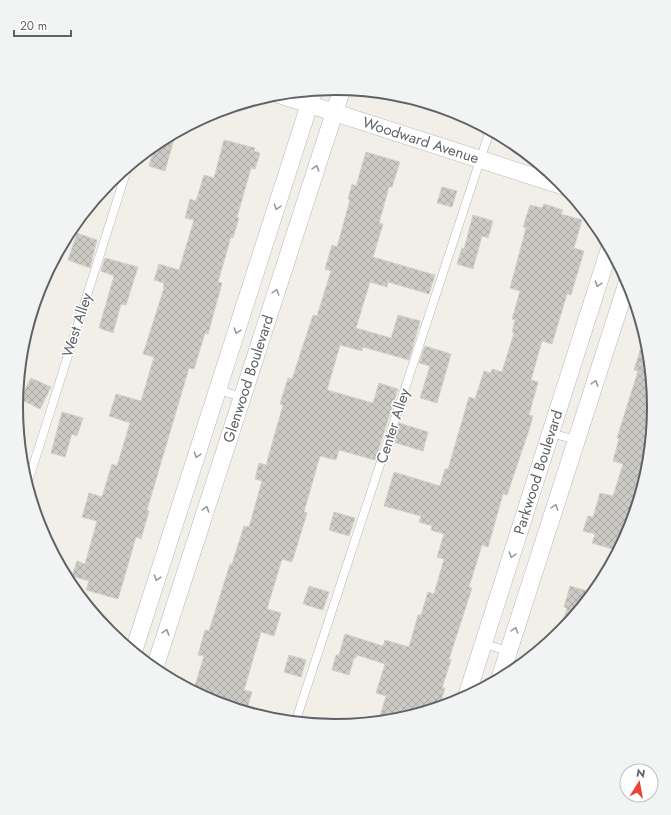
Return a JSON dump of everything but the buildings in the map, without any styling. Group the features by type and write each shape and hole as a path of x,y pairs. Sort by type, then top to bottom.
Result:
{"street":[{"name":"Glenwood Boulevard","path":"156,663 340,95"},
{"name":"Glenwood Boulevard","path":"135,647 312,97"},
{"name":"Woodward Avenue","path":"312,97 335,112 551,182"},
{"name":"Parkwood Boulevard","path":"469,690 608,254"},
{"name":"Parkwood Boulevard","path":"502,672 625,290"}],"lane":[{"name":"Center Alley","path":"297,717 488,135"},
{"name":"West Alley","path":"30,474 124,178"},
{"path":"218,390 242,397"},
{"path":"551,433 576,440"},
{"path":"484,644 508,651"}]}
